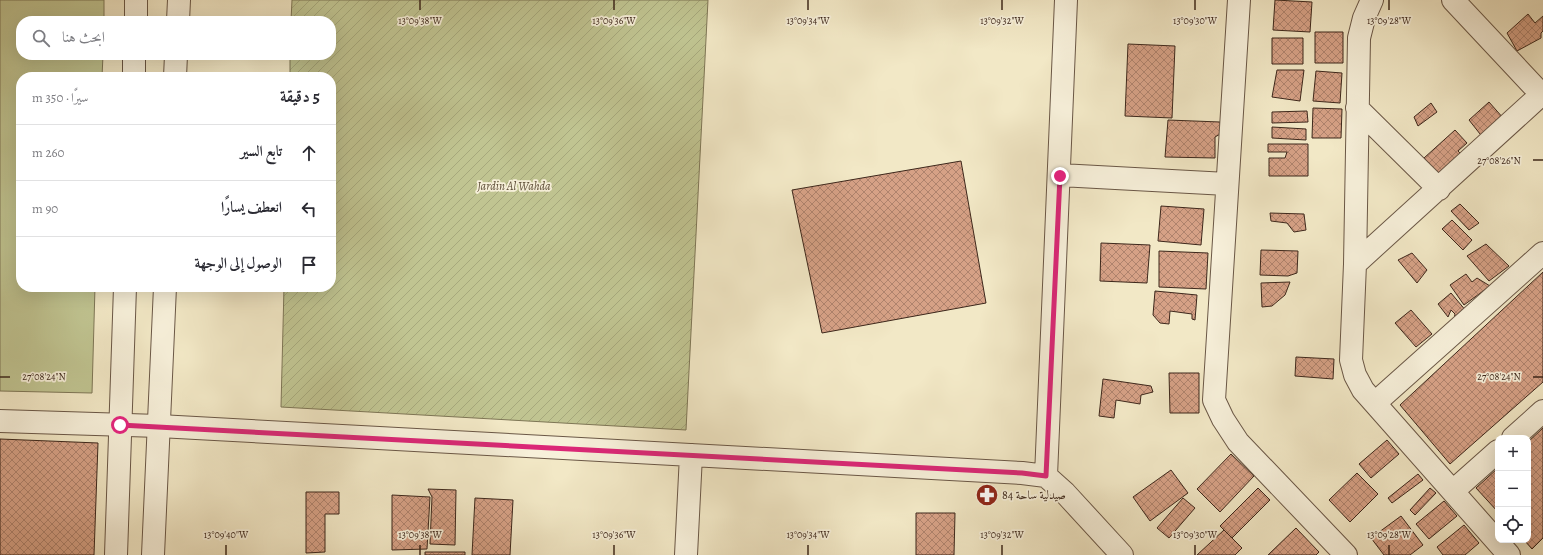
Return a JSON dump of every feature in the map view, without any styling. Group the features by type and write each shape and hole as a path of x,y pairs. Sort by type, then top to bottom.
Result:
{"street":[{"path":"136,0 136,16"},
{"path":"178,16 179,0"},
{"path":"1046,476 1060,176 1066,0"},
{"path":"1239,0 1214,400 1223,419 1238,442 1346,555"},
{"path":"1372,0 1364,18 1359,38 1355,264 1351,360 1355,375 1363,390 1509,555"},
{"path":"1355,264 1543,94 1453,0"},
{"path":"134,60 134,72"},
{"path":"175,72 176,60"},
{"path":"1357,108 1439,189"},
{"path":"1060,176 1227,184"},
{"path":"1375,403 1543,253"},
{"path":"116,555 125,292"},
{"path":"154,555 165,292"},
{"path":"1516,435 1543,411"},
{"path":"0,421 159,426 1022,473 1046,476 1065,492 1122,555"},
{"path":"1453,491 1495,454"},
{"path":"686,555 691,455"}],"green space":[{"path":"0,0 104,0 104,16 16,16 16,60 103,60 102,72 16,72 16,292 95,292 92,393 0,391"},
{"name":"Jardin Al Wahda","path":"292,0 708,0 686,430 281,407 284,292 336,292 336,72 290,72 290,60 336,60 336,16 291,16"}],"building":[{"path":"1275,0 1312,2 1310,32 1273,30"},
{"path":"1528,14 1535,23 1543,16 1543,31 1541,33 1541,38 1517,51 1507,33"},
{"path":"1315,32 1343,32 1343,63 1315,63"},
{"path":"1272,38 1303,38 1303,64 1272,64"},
{"path":"1128,44 1175,46 1172,118 1125,116"},
{"path":"1277,70 1304,70 1300,101 1272,97"},
{"path":"1316,71 1342,73 1340,103 1313,101"},
{"path":"1489,102 1504,119 1484,139 1469,120"},
{"path":"1431,103 1437,112 1418,126 1414,117"},
{"path":"1313,108 1342,109 1341,138 1312,138"},
{"path":"1307,111 1308,122 1272,123 1272,112"},
{"path":"1168,120 1220,122 1222,133 1215,137 1215,158 1165,157"},
{"path":"1272,127 1306,129 1306,140 1272,138"},
{"path":"1455,130 1467,143 1458,151 1466,159 1443,179 1424,158"},
{"path":"1268,144 1308,144 1308,176 1269,176 1269,158 1285,158 1287,152 1268,152"},
{"path":"961,161 986,303 822,333 792,190"},
{"path":"1460,204 1479,223 1469,230 1451,211"},
{"path":"1161,206 1204,209 1201,245 1158,241"},
{"path":"1270,213 1304,214 1306,230 1294,232 1287,223 1271,221"},
{"path":"1452,220 1472,240 1463,250 1442,229"},
{"path":"1101,243 1150,245 1147,283 1100,281"},
{"path":"1486,244 1509,266 1489,281 1467,256"},
{"path":"1261,250 1298,251 1297,273 1288,276 1260,275"},
{"path":"1159,251 1208,253 1206,289 1159,287"},
{"path":"1412,253 1427,270 1417,283 1398,260"},
{"path":"1543,272 1543,382 1450,464 1400,405"},
{"path":"1466,274 1472,282 1477,278 1490,286 1464,305 1450,285"},
{"path":"1290,282 1285,295 1272,306 1262,307 1261,283"},
{"path":"1155,291 1197,295 1195,320 1192,319 1192,314 1170,311 1169,324 1160,323 1153,315"},
{"path":"1451,293 1467,312 1453,324 1455,314 1451,310 1448,317 1438,304"},
{"path":"1411,310 1432,334 1416,347 1395,323"},
{"path":"1296,357 1334,359 1333,379 1295,376"},
{"path":"1169,373 1199,373 1199,413 1170,413"},
{"path":"1103,379 1151,386 1153,392 1141,395 1140,404 1116,400 1114,418 1099,416"},
{"path":"1543,428 1543,538 1532,549 1527,543 1531,543 1531,439"},
{"path":"0,439 98,443 94,555 0,555"},
{"path":"1387,440 1399,454 1371,478 1359,464"},
{"path":"1231,454 1254,476 1220,512 1197,489"},
{"path":"1171,470 1188,493 1150,521 1133,497"},
{"path":"1495,471 1495,509 1476,488"},
{"path":"1357,473 1378,494 1350,522 1329,500"},
{"path":"1418,474 1423,480 1392,503 1388,498"},
{"path":"1258,488 1270,500 1232,538 1220,526"},
{"path":"1430,488 1436,493 1415,515 1410,510"},
{"path":"428,489 456,490 455,545 430,544 432,497"},
{"path":"306,492 339,492 339,514 325,514 325,552 306,553"},
{"path":"392,495 430,497 427,549 392,550"},
{"path":"475,498 513,500 510,555 472,555"},
{"path":"1183,498 1195,508 1169,538 1157,528"},
{"path":"1444,501 1457,516 1429,539 1416,524"},
{"path":"916,513 955,513 954,555 916,555"},
{"path":"1401,516 1423,545 1410,555 1384,555 1371,538"},
{"path":"1464,525 1479,543 1465,555 1443,555 1437,547"},
{"path":"1296,528 1319,552 1316,555 1268,555"},
{"path":"1224,530 1242,548 1235,555 1197,555"},
{"path":"425,552 465,552 465,555 425,555"}],"place":[{"name":"صيدلية ساحة 84","path":"987,495"}],"route":[{"path":"120,425 1022,473 1046,476 1060,176"}]}
